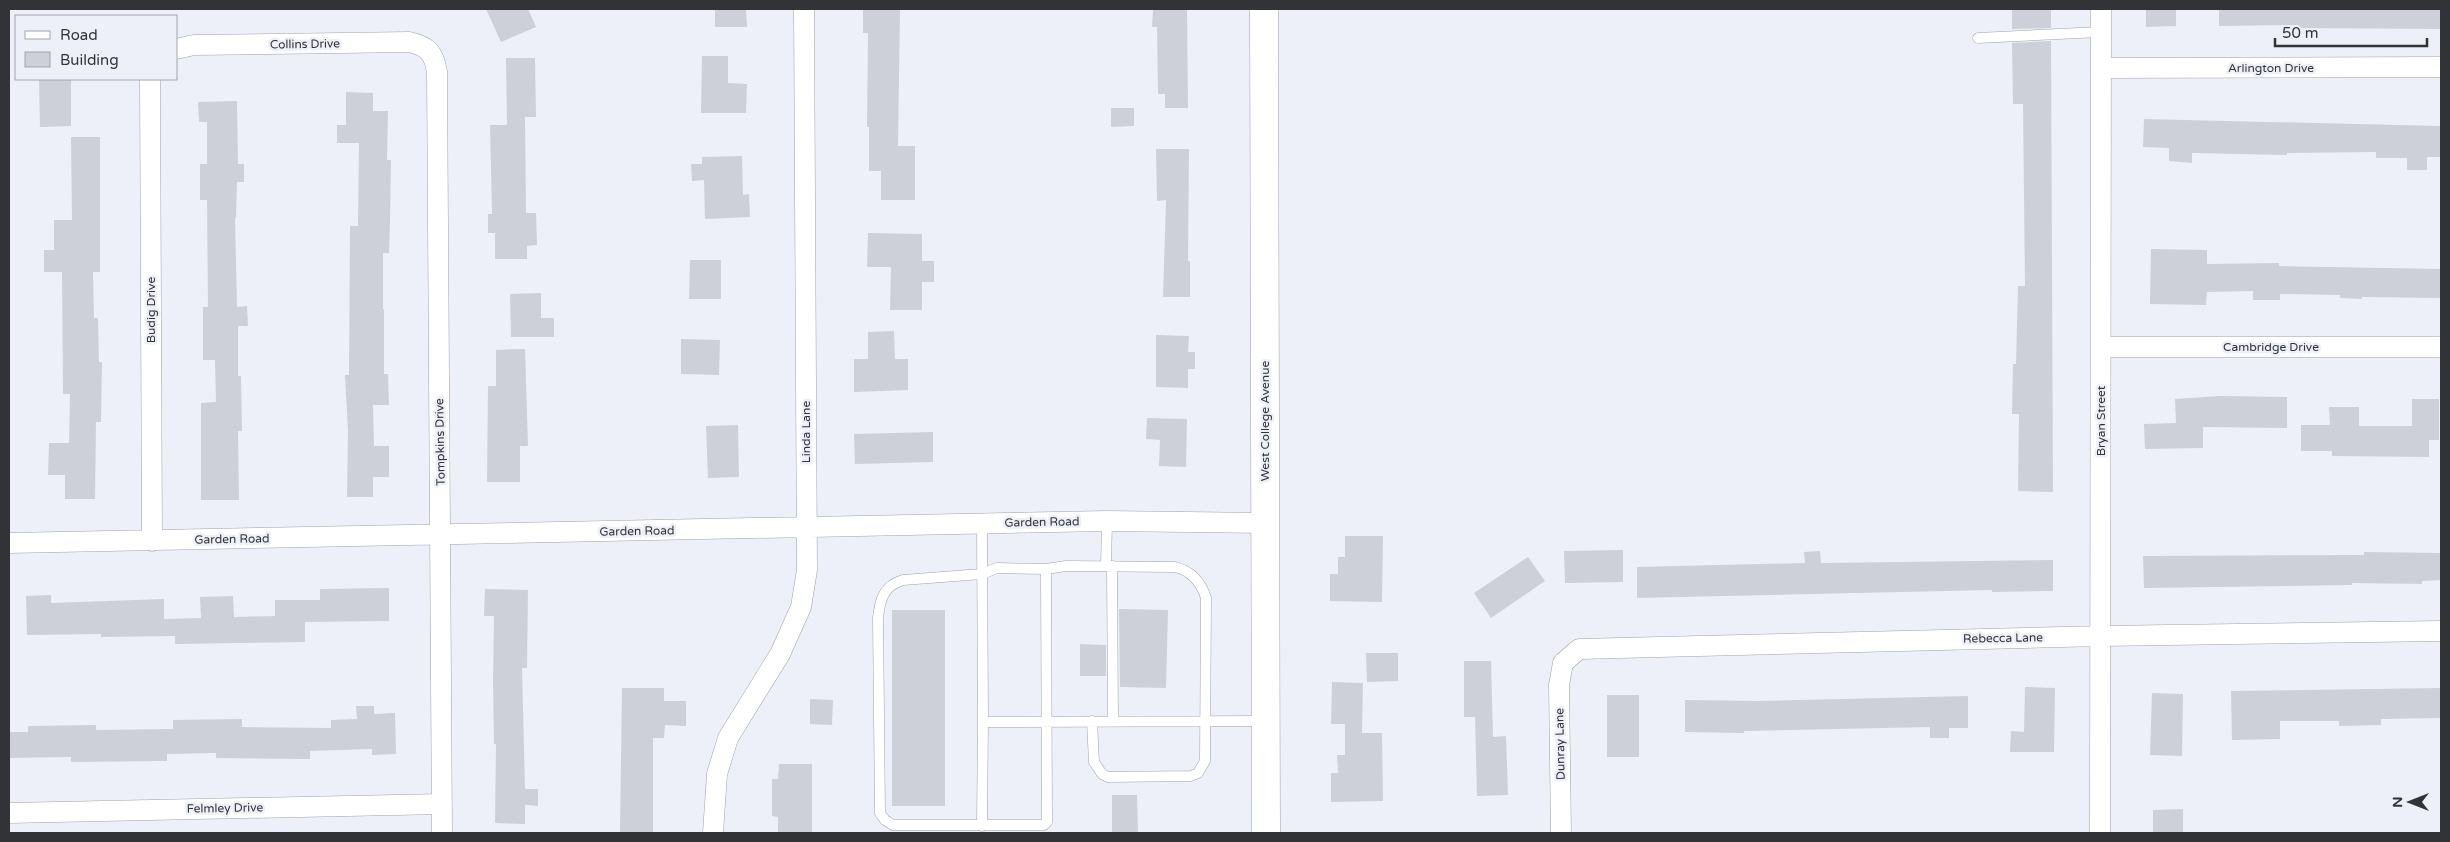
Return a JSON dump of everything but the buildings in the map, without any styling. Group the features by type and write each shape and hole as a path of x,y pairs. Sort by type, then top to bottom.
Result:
{"main road":[{"name":"West College Avenue","path":"1264,9 1266,833"}],"street":[{"name":"Linda Lane","path":"713,833 717,774 728,738 780,654 801,607 807,570 804,9"},
{"name":"Bryan Street","path":"2100,833 2101,9"},
{"name":"Collins Drive","path":"178,49 194,45 409,42 423,45 431,52"},
{"name":"Tompkins Drive","path":"431,52 437,72 442,833"},
{"name":"Arlington Drive","path":"2101,68 2441,67"},
{"name":"Budig Drive","path":"150,80 152,541"},
{"name":"Cambridge Drive","path":"2101,347 2441,347"},
{"name":"Garden Road","path":"9,543 1107,521 1266,523"},
{"name":"Rebecca Lane","path":"1568,658 1579,649 1602,647 2441,631"},
{"name":"Dunray Lane","path":"1562,833 1559,685 1563,663 1568,658"},
{"name":"Felmley Drive","path":"9,813 442,804"}],"lane":[{"path":"1978,38 2101,32"},
{"path":"1107,521 1113,721"},
{"path":"982,524 982,826"},
{"path":"1046,569 1047,822 1044,825 900,826 885,820 880,813 878,618 883,594 895,582 982,574 997,568 1046,569 1066,566 1109,566 1175,567 1184,569 1202,586 1206,598 1205,761 1198,773 1191,776 1108,777 1097,769 1094,762 1092,721"},
{"path":"983,722 1266,721"}]}
